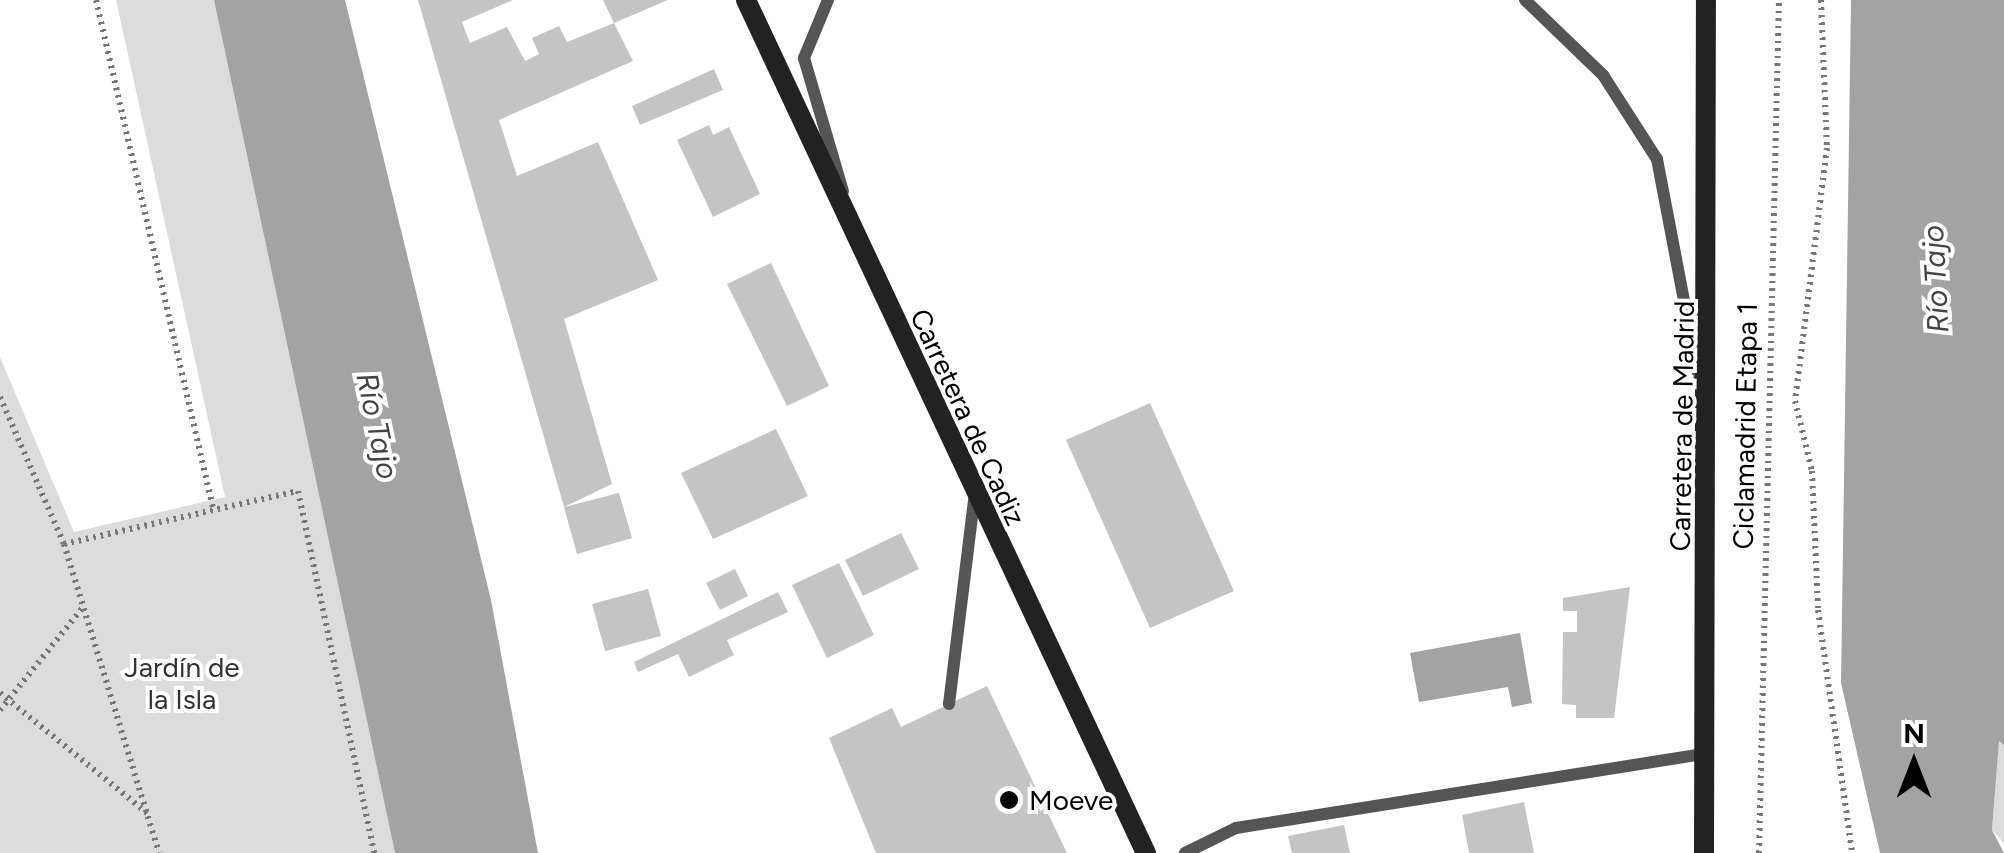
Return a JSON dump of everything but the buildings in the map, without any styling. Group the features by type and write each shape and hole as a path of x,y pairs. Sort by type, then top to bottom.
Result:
{"main road":[{"name":"Carretera de Cadiz","path":"746,0 974,499 1146,853"},
{"name":"Carretera de Madrid","path":"1704,853 1709,430 1706,0"}],"lane":[{"path":"828,0 804,58 852,230"},
{"path":"1525,0 1603,74 1657,159 1709,430"},
{"path":"950,704 974,499"},
{"path":"1185,853 1236,828 1705,754"}],"path":[{"path":"96,0 213,508"},
{"name":"Ciclamadrid Etapa 1","path":"1759,853 1779,0"},
{"path":"1821,0 1827,148 1817,281 1795,401 1812,470 1818,610 1852,853"},
{"path":"0,396 64,544 160,853"},
{"path":"64,544 298,491 374,853"},
{"path":"0,710 84,606"},
{"path":"0,693 148,814"}],"green space":[{"name":"Jardín de la Isla","path":"116,0 214,0 395,853 0,853 0,357 74,532 225,497"},
{"path":"1999,739 2004,745 2004,843 1992,830"}],"water":[{"name":"Río Tajo","path":"214,0 345,0 491,600 538,853 395,853"},
{"name":"Río Tajo","path":"1851,0 2004,0 2004,745 1999,741 1992,830 2004,853 1880,853 1841,683"},
{"path":"1520,633 1532,703 1512,707 1508,687 1419,702 1410,653"}],"place":[{"name":"Moeve","path":"1009,800"}]}
